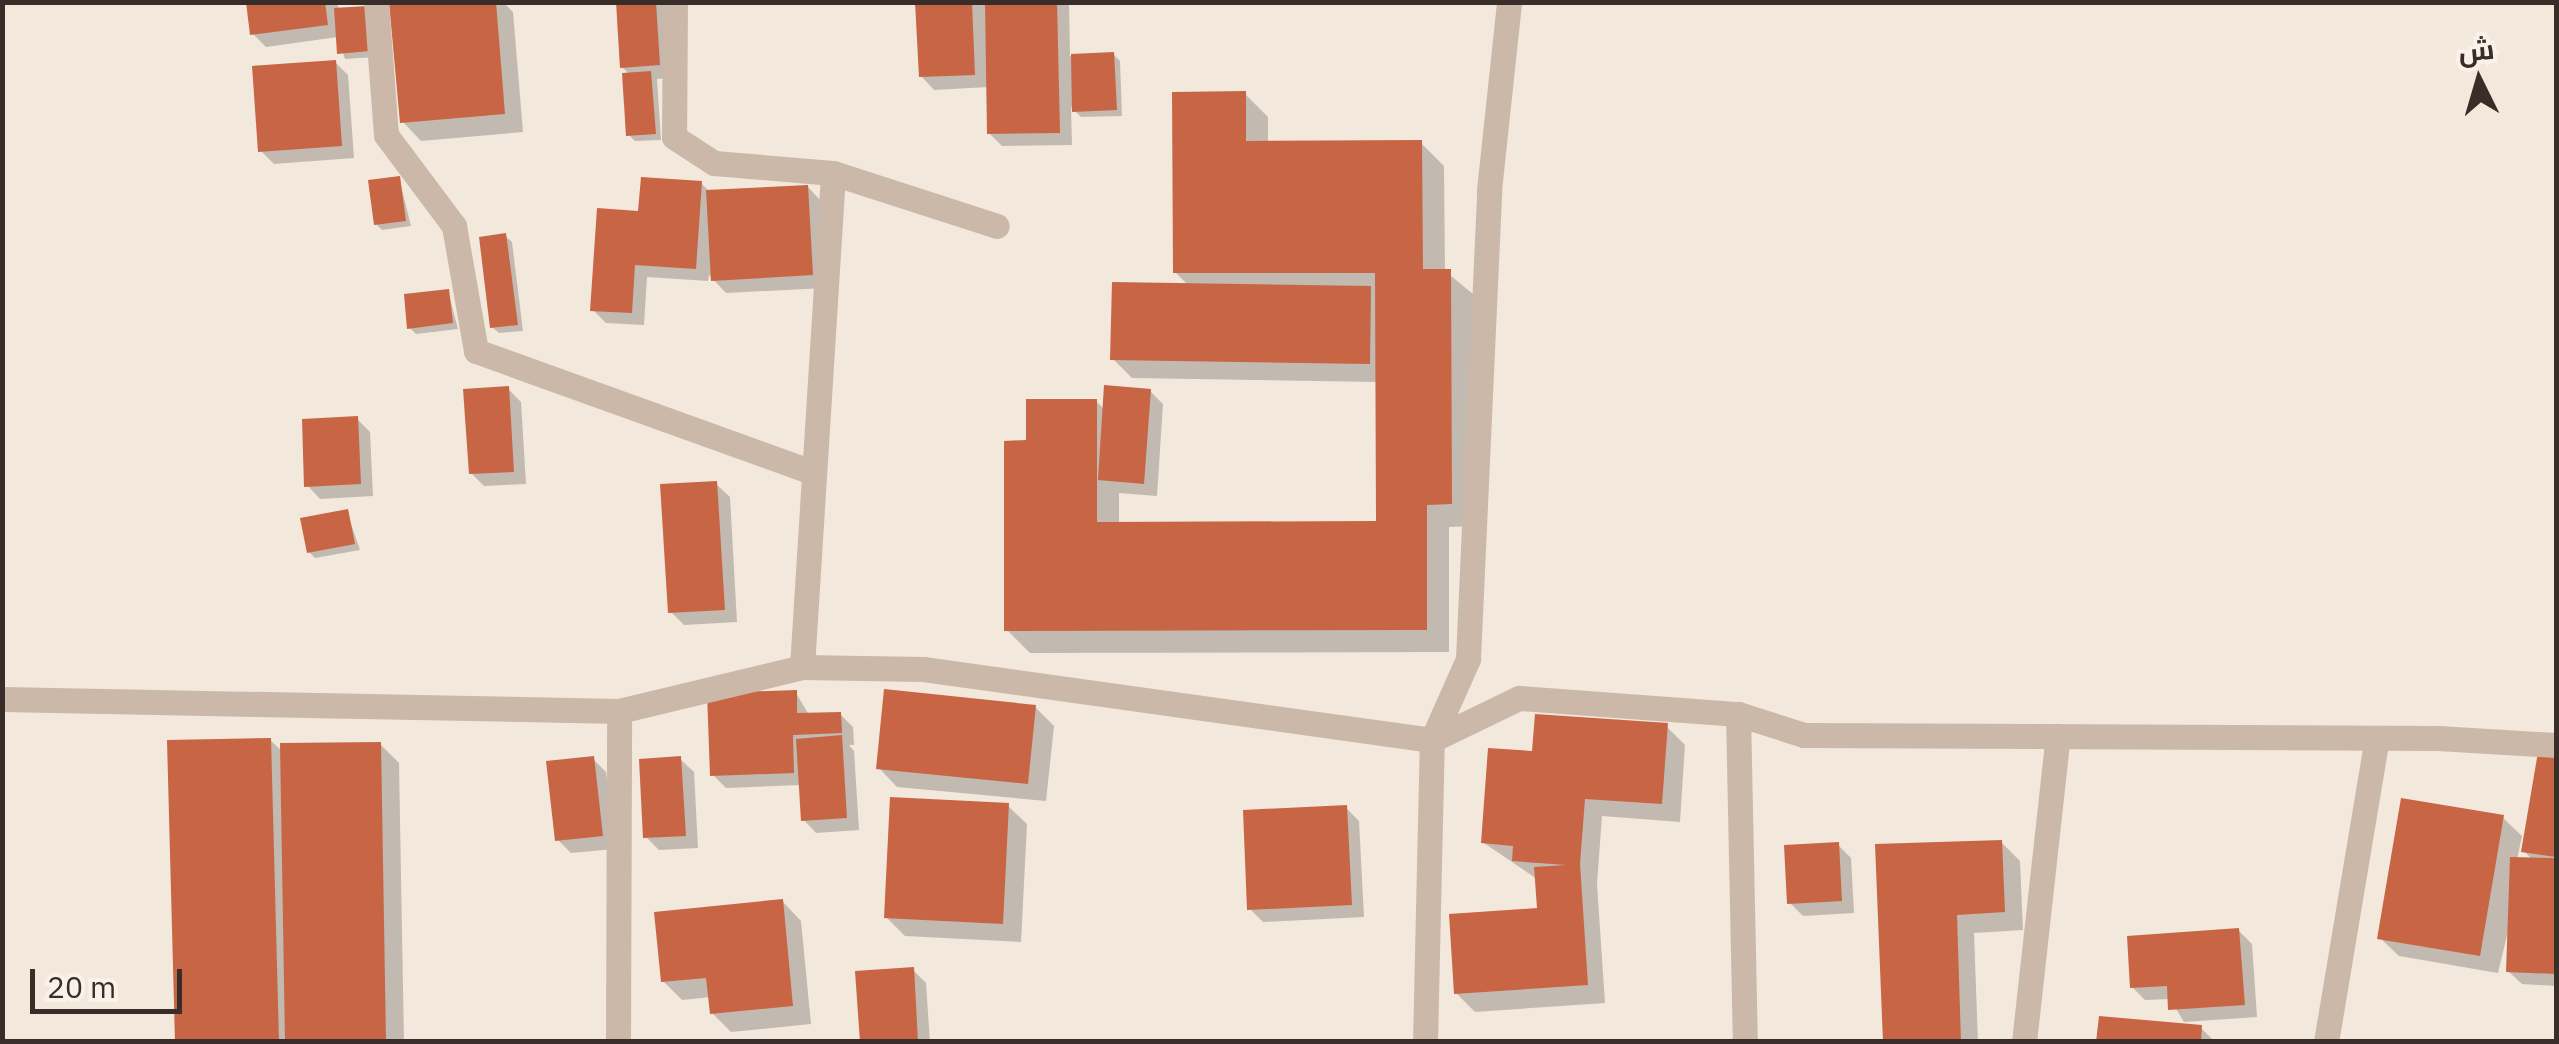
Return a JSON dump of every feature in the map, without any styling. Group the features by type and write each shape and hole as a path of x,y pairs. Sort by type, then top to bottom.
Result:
{"street":[{"path":"376,2 386,135 454,226 476,351 812,472"},
{"path":"676,2 674,137 714,164 833,173 997,226"},
{"path":"1424,1042 1432,740 1468,659 1489,190 1508,2"},
{"path":"802,666 833,173"},
{"path":"2,699 618,711 802,666 923,669 1432,740 1519,698 1738,714 1804,735 2377,738 2556,745"},
{"path":"618,711 618,1042"},
{"path":"1738,714 1745,1042"},
{"path":"2024,1042 2058,736"},
{"path":"2326,1042 2377,738"}],"building":[{"path":"246,2 325,2 328,25 250,35"},
{"path":"389,2 496,2 505,114 400,123"},
{"path":"616,2 656,2 660,65 620,68"},
{"path":"915,2 972,2 975,75 919,77"},
{"path":"985,2 1057,2 1060,133 987,134"},
{"path":"367,6 370,51 337,54 334,8"},
{"path":"1114,52 1117,110 1072,112 1071,54"},
{"path":"336,60 342,146 258,152 252,66"},
{"path":"651,71 656,134 626,136 622,73"},
{"path":"1246,91 1246,141 1422,140 1423,269 1451,269 1452,504 1427,505 1427,630 1004,631 1004,441 1026,440 1026,399 1097,399 1097,522 1376,521 1375,273 1173,273 1172,92"},
{"path":"400,176 406,221 374,225 368,180"},
{"path":"641,177 702,181 696,269 635,265 632,313 590,311 597,208 638,211"},
{"path":"808,185 813,275 711,281 706,190"},
{"path":"506,233 518,325 490,328 479,237"},
{"path":"1112,282 1371,286 1370,364 1110,360"},
{"path":"449,289 453,323 407,329 404,294"},
{"path":"1104,385 1151,389 1144,484 1098,480"},
{"path":"509,386 514,472 469,474 463,389"},
{"path":"358,416 361,484 304,487 302,419"},
{"path":"717,481 725,610 668,613 660,484"},
{"path":"348,509 355,544 307,553 300,518"},
{"path":"884,689 1036,705 1028,784 876,769"},
{"path":"797,690 797,713 841,712 842,733 793,735 794,773 710,776 707,693"},
{"path":"1535,714 1668,723 1662,804 1585,799 1580,864 1588,985 1454,994 1449,914 1537,908 1534,867 1566,865 1512,861 1513,846 1481,843 1488,748 1532,751"},
{"path":"842,735 847,818 801,821 796,739"},
{"path":"271,738 279,1042 175,1042 167,740"},
{"path":"381,742 386,1042 285,1042 280,743"},
{"path":"2538,752 2556,755 2556,857 2521,852"},
{"path":"594,756 603,836 555,841 546,761"},
{"path":"681,756 686,836 643,838 639,759"},
{"path":"890,797 1009,803 1003,924 884,918"},
{"path":"2401,798 2504,815 2480,956 2377,939"},
{"path":"1347,805 1352,905 1247,910 1243,810"},
{"path":"2002,840 2005,912 1957,915 1961,1042 1883,1042 1875,844"},
{"path":"1839,842 1842,901 1787,904 1784,845"},
{"path":"2510,857 2556,858 2556,974 2506,972"},
{"path":"783,899 793,1006 710,1014 706,978 661,982 654,912"},
{"path":"2239,928 2245,1005 2168,1010 2167,986 2130,988 2127,936"},
{"path":"914,967 918,1042 860,1042 855,971"},
{"path":"2099,1016 2202,1025 2201,1042 2096,1042"}]}
